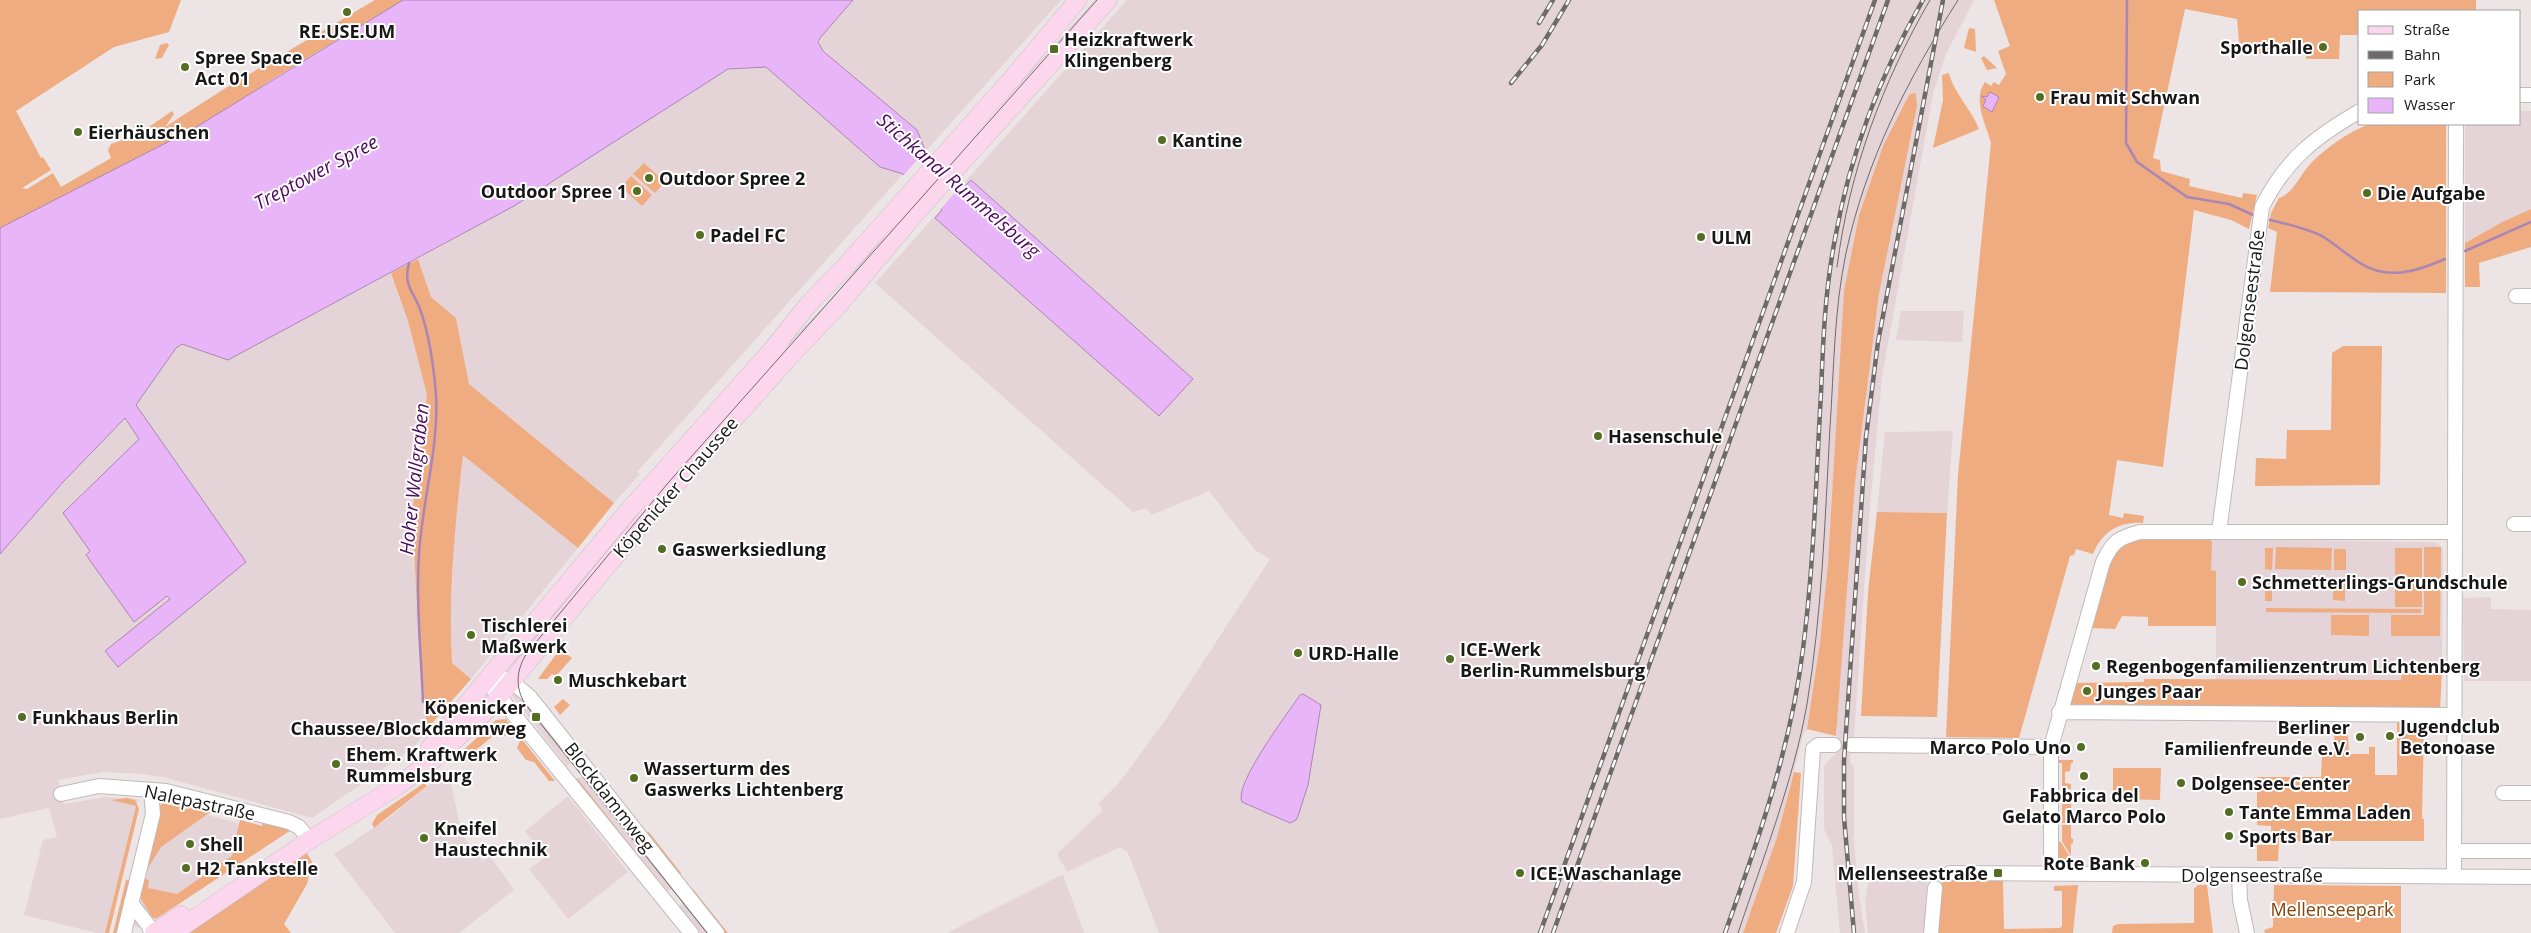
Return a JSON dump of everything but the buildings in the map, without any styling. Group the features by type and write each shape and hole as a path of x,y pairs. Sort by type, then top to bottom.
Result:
{"main road":[{"name":"Köpenicker Chaussee","path":"432,753 490,676 628,510 772,350 807,306 950,148 1078,0"},
{"name":"Köpenicker Chaussee","path":"432,753 506,689 660,502 792,354 837,307 916,214 1108,0"},
{"path":"153,933 304,833 432,753"},
{"path":"173,933 304,843 396,787 432,753"}],"street":[{"name":"Dolgenseestraße","path":"2219,532 2262,207 2284,170 2299,152 2312,141 2358,112"},
{"path":"2454,876 2456,125"},
{"path":"2516,296 2531,296"},
{"path":"2514,524 2531,524"},
{"path":"2051,874 2051,747 2059,712 2103,562 2109,549 2119,538 2140,532 2455,532"},
{"name":"Blockdammweg","path":"490,676 506,689 691,933"},
{"name":"Blockdammweg","path":"506,689 530,696 717,933"},
{"path":"2059,712 2454,715"},
{"path":"1786,933 1804,882 1813,749 1818,744 1834,745"},
{"path":"1850,745 2051,747"},
{"name":"Nalepastraße","path":"61,794 99,786 166,791 289,822 299,827 304,833"},
{"path":"124,933 152,814 151,791"},
{"path":"2503,793 2531,793"},
{"path":"2454,851 2531,851"},
{"name":"Dolgenseestraße","path":"1950,873 2531,877"},
{"path":"2239,875 2240,900 2247,933"},
{"path":"1931,933 1935,888"},
{"path":"131,904 135,905 153,933"}],"shaded area":[{"path":"853,0 1061,0 926,151 917,130 899,114 895,114 820,47 820,38"},
{"path":"1127,0 1974,0 1946,54 1933,94 1882,377 1869,517 1854,736 1851,745 1850,762 1854,768 1854,841 1859,896 1865,933 1840,933 1832,846 1824,829 1824,766 1836,753 1837,726 1834,710 1855,483 1879,294 1917,106 1916,94 1883,146 1859,215 1844,290 1828,563 1820,642 1807,729 1804,732 1777,837 1743,933 1159,933 1128,853 1120,847 1067,872 1057,854 1103,810 1098,804 1118,784 1164,722 1270,559 1255,550 1209,491 1152,515 1146,508 1133,512 875,283"},
{"path":"766,67 880,166 903,174 637,472 640,474 614,503 469,384 456,318 431,297 418,259 514,206 728,69"},
{"path":"2521,111 2531,111 2531,209 2502,222 2465,243 2465,125 2521,125"},
{"path":"391,273 408,321 427,395 412,513 419,641 427,729 423,732 424,735 412,749 312,818 163,777 144,774 102,772 58,780 64,804 105,797 138,799 105,933 97,933 24,915 43,840 57,837 49,808 0,819 0,554 64,481 136,405 176,348 182,344 228,360"},
{"path":"1901,311 1964,311 1962,342 1896,340"},
{"path":"1953,431 1947,513 1877,512 1885,432"},
{"path":"463,454 578,548 471,679 452,663 450,638 454,536"},
{"path":"617,531 624,537 510,671 515,659"},
{"path":"2209,539 2436,542 2443,549 2442,670 2402,670 2401,680 2216,680 2216,571 2211,571 2211,542"},
{"path":"2491,597 2491,609 2531,610 2531,681 2464,681 2463,598"},
{"path":"518,691 573,761 567,766 515,700 512,695"},
{"path":"448,769 462,835 483,861 490,856 514,890 459,933 395,933 334,854 386,820"},
{"path":"585,775 673,887 667,892 577,779"},
{"path":"568,796 628,872 568,919 529,869 546,857 525,831"},
{"path":"163,803 267,831 269,840 139,928 133,925"},
{"path":"1870,869 1928,872 1924,933 1868,933 1865,901"},
{"path":"1063,874 1084,933 947,933 949,932"},
{"path":"685,902 710,933 699,933 678,907"}],"green space":[{"path":"0,0 181,0 169,32 114,47 16,111 41,158 43,157 51,170 22,188 27,189 53,173 61,187 111,158 108,150 111,144 125,139 130,129 146,129 172,111 174,114 165,127 224,89 375,0 403,0 271,80 127,175 113,171 0,228"},
{"path":"1994,0 2476,0 2476,10 2358,10 2358,35 2340,35 2339,59 2306,59 2306,53 2240,54 2237,19 2185,9 2153,158 2160,160 2161,171 2190,179 2189,186 2242,198 2243,193 2257,195 2249,229 2231,220 2194,210 2163,467 2117,460 2109,515 2123,518 2124,513 2144,516 2143,523 2126,524 2112,530 2101,540 2093,554 2076,549 2074,555 2070,556 2019,738 1946,737 1958,475 1991,143 1981,112 1980,96 1985,82 1991,86 1994,82 1999,85 2006,74 1998,51 2010,46"},
{"path":"1969,28 1975,29 1976,52 1964,48"},
{"path":"167,43 169,45 162,58 155,59 160,45"},
{"path":"1984,56 1997,68 1987,70 1981,58"},
{"path":"1949,73 1954,87 1979,129 1933,148 1943,100 1942,75"},
{"path":"1916,94 1917,106 1879,294 1855,483 1836,736 1807,729 1820,642 1828,563 1844,290 1859,215 1883,146 1909,95"},
{"path":"2367,125 2446,125 2446,293 2270,292 2277,232 2268,228 2271,213 2279,198 2289,192 2312,162 2325,150 2346,135"},
{"name":"Outdoor Spree 2","path":"644,163 665,182 655,193 633,174"},
{"name":"Outdoor Spree 1","path":"631,176 652,195 642,206 621,187"},
{"path":"2531,209 2531,247 2479,263 2480,287 2465,287 2465,243 2502,222"},
{"path":"418,259 431,297 456,318 469,384 614,503 578,548 463,455 453,559 451,637 452,663 471,679 427,729 419,641 412,513 427,395 408,321 391,273"},
{"path":"2343,346 2382,346 2380,485 2255,486 2256,458 2286,459 2287,430 2331,430 2332,353"},
{"path":"1877,512 1947,513 1937,717 1861,716 1868,592"},
{"path":"2134,539 2209,539 2212,542 2211,570 2216,571 2216,626 2148,626 2148,617 2122,616 2115,629 2091,628 2112,558 2119,546"},
{"path":"2276,547 2332,548 2331,570 2275,569"},
{"path":"2424,547 2441,547 2440,636 2391,636 2391,615 2424,615"},
{"path":"2265,548 2273,548 2272,570 2265,569"},
{"path":"2395,548 2422,548 2422,607 2395,607"},
{"path":"2334,549 2346,549 2346,570 2334,570"},
{"path":"2265,579 2272,579 2272,601 2265,601"},
{"path":"2333,579 2345,579 2345,601 2333,600"},
{"path":"2266,608 2421,609 2421,613 2266,612"},
{"path":"2331,615 2369,615 2369,636 2331,635"},
{"path":"560,649 572,658 556,676 552,674 547,679 538,679"},
{"path":"2402,670 2442,670 2440,711 2069,710 2075,683 2144,682 2144,679 2401,680"},
{"path":"563,699 570,705 560,715 554,707"},
{"path":"2397,718 2440,718 2440,724 2427,722 2424,725 2422,819 2424,819 2424,841 2328,841 2328,839 2308,839 2307,841 2279,842 2278,861 2257,861 2257,845 2271,845 2271,826 2257,825 2257,777 2321,777 2322,753 2335,752 2334,735 2348,735 2349,754 2369,754 2369,747 2375,747 2375,775 2397,775"},
{"path":"506,719 515,730 503,737 498,732 471,754 474,760 464,761 455,758 496,720"},
{"path":"521,738 555,781 549,781 534,762 526,760 517,748"},
{"path":"2054,760 2073,760 2070,771 2065,772 2065,783 2071,784 2071,789 2062,789 2062,763 2054,763"},
{"path":"2113,768 2161,768 2160,800 2113,799"},
{"path":"1794,772 1801,773 1793,886 1776,933 1743,933 1777,837"},
{"path":"577,778 667,892 575,781"},
{"path":"424,783 427,786 374,828 372,824 377,815"},
{"path":"2062,797 2073,797 2071,802 2072,823 2062,823"},
{"path":"127,798 135,800 139,809 109,933 105,933 136,806 111,800"},
{"path":"175,802 212,811 161,847 148,868 145,864 160,805 164,803 174,806"},
{"path":"240,820 262,826 263,820 290,828 291,830 156,919 152,917 138,894 141,883 145,879 149,880 148,888 177,894 232,856"},
{"path":"2062,825 2071,825 2073,843 2071,844 2071,856 2062,841"},
{"path":"648,831 681,873 679,875 647,836"},
{"path":"2054,842 2061,842 2070,857 2073,858 2071,864 2055,864"},
{"path":"307,853 312,862 307,884 284,924 291,933 187,933 298,856"},
{"path":"1947,878 2003,878 2004,929 2060,928 2062,926 2062,891 2054,891 2054,886 2078,885 2073,933 1935,933 1940,885"},
{"path":"126,880 132,881 120,933 113,933"},
{"path":"2198,885 2207,885 2213,933 2112,933 2113,926 2118,924 2194,923 2194,889"},
{"name":"Mellenseepark","path":"2274,885 2401,886 2401,933 2265,933 2264,930 2273,927"},
{"path":"693,889 728,933 724,933 693,893"}],"water":[{"path":"403,0 853,0 820,38 818,42 823,51 917,130 926,152 965,186 971,180 1193,379 1159,416 935,218 942,210 903,174 880,167 766,67 728,69 514,206 228,360 182,344 176,348 136,405 246,562 118,667 105,651 170,599 167,596 134,622 86,555 90,551 63,513 139,439 125,418 64,481 0,554 0,228 193,129"},
{"path":"1990,92 1999,97 1992,112 1983,106 1986,100 1981,96 1987,97"},
{"path":"1303,694 1321,705 1308,785 1298,816 1296,820 1290,823 1242,802 1241,793 1253,765 1263,749 1300,695"}],"pier":[{"path":"927,149 964,182 932,219 939,210 902,177"}],"waterway":[{"path":"2127,0 2126,143 2137,162 2187,197 2229,204 2253,215"},
{"path":"2270,220 2303,228 2322,236 2360,263 2381,272 2392,273 2414,270 2445,259"},
{"path":"2465,251 2531,222"},
{"name":"Hoher Wallgraben","path":"409,263 407,271 408,282 420,309 426,329 436,395 433,455 423,515 418,572 423,702"}],"tram line":[{"path":"707,933 525,704 518,685 523,659 668,483 1097,0"},
{"path":"1837,267 1850,197 1870,129 1897,63 1930,0"},
{"path":"1738,933 1786,790 1807,704 1822,566 1837,318 1846,253 1865,185 1891,121 1922,60 1958,0"}],"railway":[{"path":"1539,23 1553,0"},
{"path":"1511,83 1542,45 1569,0"},
{"path":"1540,933 1875,0"},
{"path":"1553,933 1888,0"},
{"path":"1725,933 1772,793 1798,686 1807,617 1812,553 1827,297 1841,207 1868,116 1893,57 1923,0"},
{"path":"1854,933 1844,817 1844,761 1866,437 1878,342 1943,0"}],"place":[{"name":"RE.USE.UM","path":"347,12"},
{"name":"Sporthalle","path":"2323,47"},
{"name":"Heizkraftwerk Klingenberg","path":"1054,49"},
{"name":"Spree Space Act 01","path":"185,67"},
{"name":"Frau mit Schwan","path":"2040,97"},
{"name":"Eierhäuschen","path":"78,132"},
{"name":"Kantine","path":"1162,140"},
{"name":"Outdoor Spree 2","path":"649,178"},
{"name":"Outdoor Spree 1","path":"637,191"},
{"name":"Die Aufgabe","path":"2367,193"},
{"name":"Padel FC","path":"700,235"},
{"name":"ULM","path":"1701,237"},
{"name":"Hasenschule","path":"1598,436"},
{"name":"Gaswerksiedlung","path":"662,549"},
{"name":"Schmetterlings-Grundschule","path":"2242,582"},
{"name":"Tischlerei Maßwerk","path":"471,635"},
{"name":"URD-Halle","path":"1298,653"},
{"name":"ICE-Werk Berlin-Rummelsburg","path":"1450,659"},
{"name":"Regenbogenfamilienzentrum Lichtenberg","path":"2096,666"},
{"name":"Muschkebart","path":"558,680"},
{"name":"Junges Paar","path":"2087,691"},
{"name":"Funkhaus Berlin","path":"22,717"},
{"name":"Köpenicker Chaussee/Blockdammweg","path":"536,717"},
{"name":"Jugendclub Betonoase","path":"2390,736"},
{"name":"Berliner Familienfreunde e.V.","path":"2360,737"},
{"name":"Marco Polo Uno","path":"2081,747"},
{"name":"Ehem. Kraftwerk Rummelsburg","path":"336,764"},
{"name":"Fabbrica del Gelato Marco Polo","path":"2084,776"},
{"name":"Wasserturm des Gaswerks Lichtenberg","path":"634,778"},
{"name":"Dolgensee-Center","path":"2181,783"},
{"name":"Tante Emma Laden","path":"2229,812"},
{"name":"Sports Bar","path":"2229,836"},
{"name":"Kneifel Haustechnik","path":"424,838"},
{"name":"Shell","path":"190,844"},
{"name":"Rote Bank","path":"2145,863"},
{"name":"H2 Tankstelle","path":"186,868"},
{"name":"ICE-Waschanlage","path":"1520,873"},
{"name":"Mellenseestraße","path":"1998,873"}],"water label":[{"name":"Treptower Spree","path":"316,172"},
{"name":"Stichkanal Rummelsburg","path":"959,185"}]}
